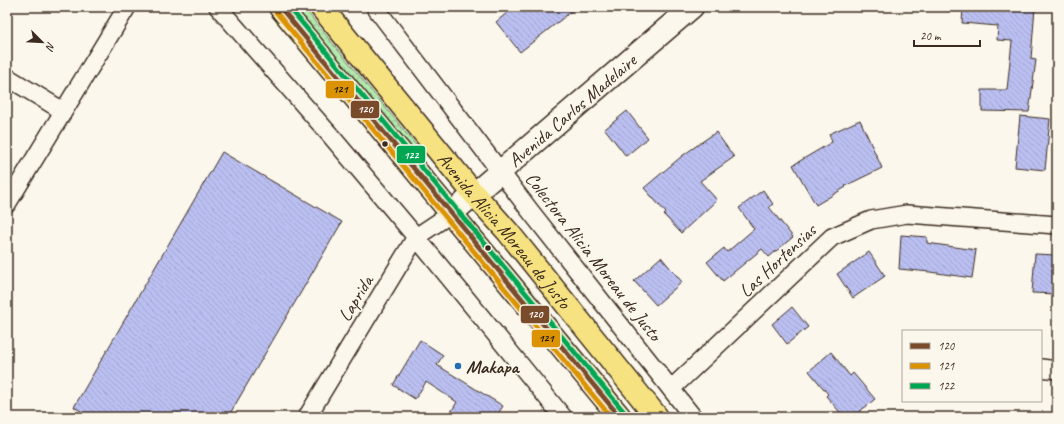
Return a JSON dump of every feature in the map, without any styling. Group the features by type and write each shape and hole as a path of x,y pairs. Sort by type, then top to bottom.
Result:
{"main road":[{"name":"Avenida Alicia Moreau de Justo","path":"280,7 620,417"},
{"name":"Avenida Alicia Moreau de Justo","path":"322,7 474,194 508,232 657,417"},
{"name":"Avenida Carlos Madelaire","path":"452,213 692,7"}],"street":[{"path":"7,204 127,7"},
{"path":"218,7 331,136 416,237 563,417"},
{"name":"Colectora Alicia Moreau de Justo","path":"374,7 693,417"},
{"path":"7,77 63,112"},
{"name":"Laprida","path":"307,417 416,237 452,213"},
{"name":"Las Hortensias","path":"671,388 832,237 871,220 907,214 1057,225"},
{"path":"1042,368 1057,370"}],"green space":[{"path":"292,7 303,7 425,156 420,162"}],"building":[{"path":"514,7 577,7 520,52 496,22"},
{"path":"963,7 1035,7 1031,59 1036,60 1029,112 982,111 982,90 1007,90 1012,41 997,40 998,26 962,23"},
{"path":"627,111 648,138 626,156 605,129"},
{"path":"1020,116 1050,119 1045,170 1015,167"},
{"path":"860,120 882,168 845,186 846,187 816,205 793,165 832,142 829,134"},
{"path":"716,132 734,157 700,181 717,200 681,233 664,215 666,213 644,188 682,156"},
{"path":"222,152 342,222 228,417 91,417 74,407"},
{"path":"763,190 773,204 769,207 793,237 769,257 762,249 723,281 707,262 724,248 727,252 754,229 739,208"},
{"path":"901,235 927,237 927,243 976,250 972,278 899,269"},
{"path":"869,252 885,276 853,298 837,274"},
{"path":"1035,254 1057,255 1057,294 1032,293"},
{"path":"661,257 682,282 656,305 634,281"},
{"path":"792,307 808,327 787,344 772,324"},
{"path":"420,340 443,355 437,365 503,406 496,417 448,417 457,402 426,382 415,399 393,385"},
{"path":"831,352 850,376 853,373 875,399 853,417 844,417 826,396 828,394 809,371"}],"transit line":[{"name":"120","path":"280,7 620,417"},
{"name":"122","path":"289,7 625,413"},
{"name":"121","path":"275,11 611,417"}],"place":[{"name":"Makapa","path":"458,366"}]}
